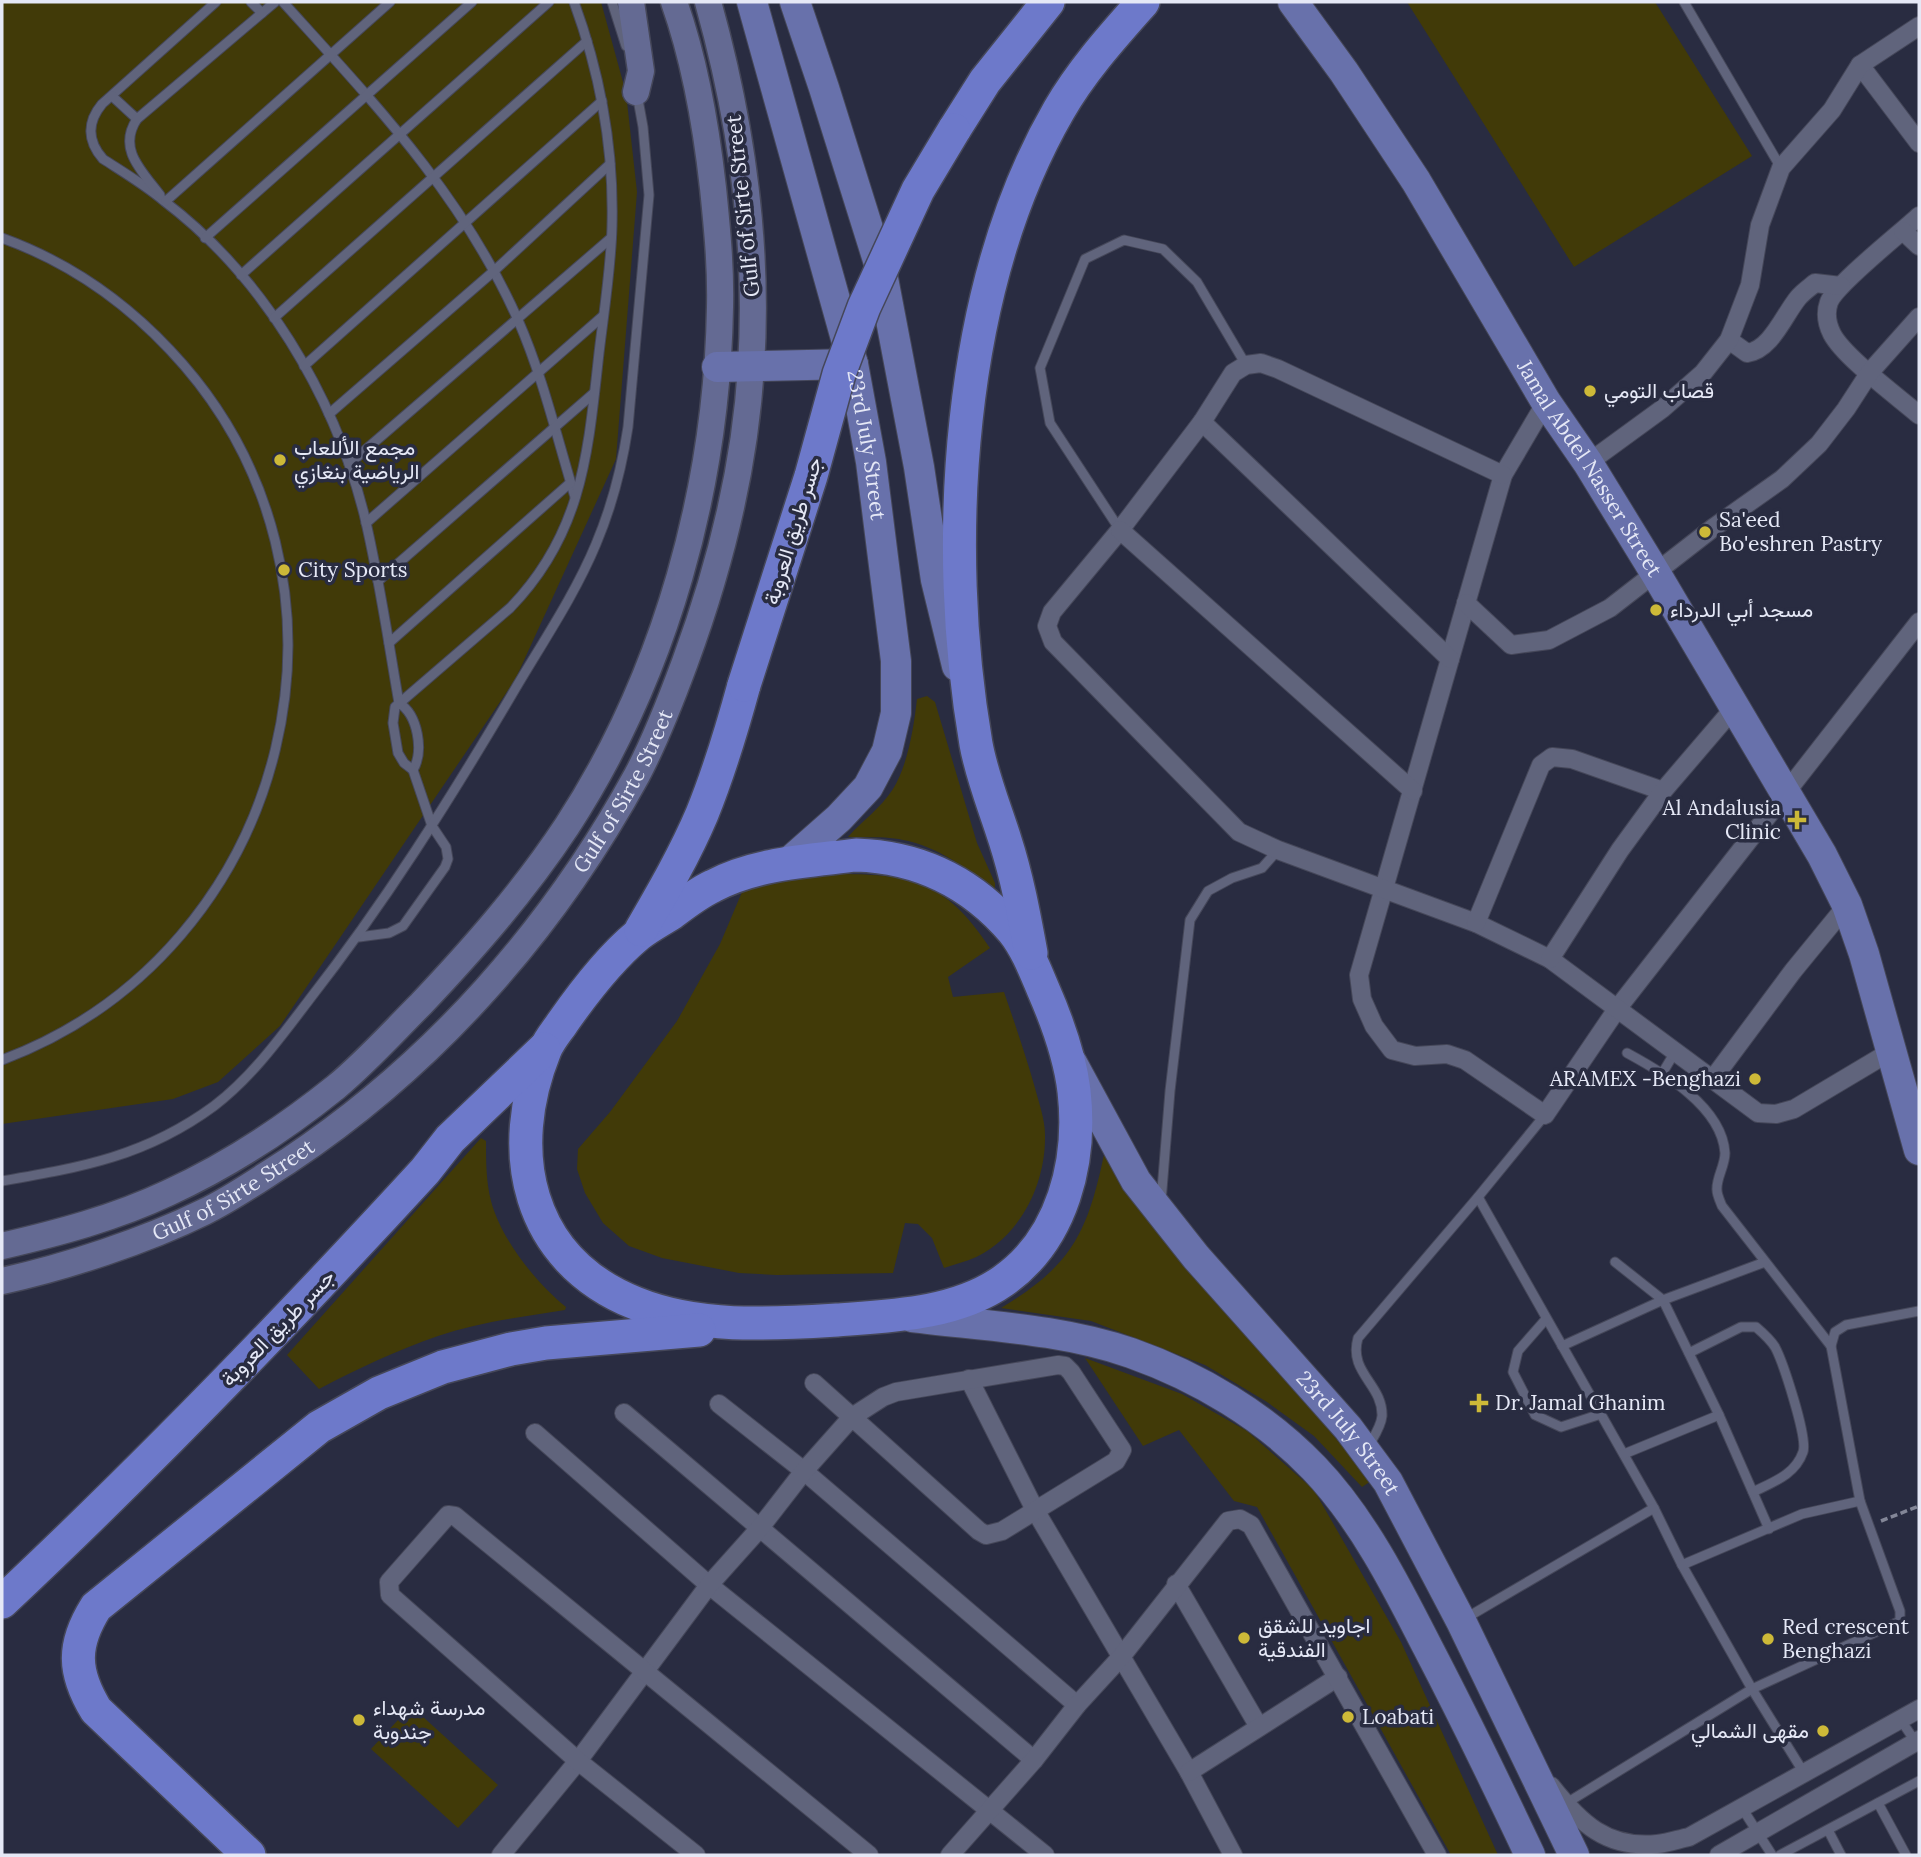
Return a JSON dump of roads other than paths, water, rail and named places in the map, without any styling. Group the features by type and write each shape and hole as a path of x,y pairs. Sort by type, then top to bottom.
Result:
{"highway":[{"name":"جسر طريق العروبة","path":"637,935 672,876 701,815 726,751 744,685 811,476 839,374 891,244 918,190 985,81 1048,2"},
{"path":"1034,969 1018,885 977,747 970,702 961,613 959,551 968,397 987,295 1013,213 1059,111 1096,55 1143,2"},
{"path":"249,1855 96,1710 84,1691 78,1669 78,1647 84,1626 96,1607 319,1427 389,1388 443,1367 511,1349 581,1340 898,1316 967,1301 1018,1269 1045,1238 1065,1197 1077,1126 1074,1087 1064,1048 1052,1009 1015,933 978,898 941,873 900,859 856,855 788,863 738,875 714,885 637,935 584,991 546,1047 527,1114 525,1157 534,1201 553,1241 587,1276 607,1290 641,1306 696,1318 761,1325"},
{"name":"جسر طريق العروبة","path":"2,1602 260,1348 425,1171 450,1139 546,1047"}],"main road":[{"path":"631,2 641,71 636,92"},
{"name":"Gulf of Sirte Street","path":"2,1246 98,1220 168,1193 226,1162 284,1126 337,1086 380,1046 464,959 522,890 568,825 605,761 644,678 671,603 705,466 717,367 721,306 709,152 696,81 674,2"},
{"name":"Gulf of Sirte Street","path":"2,1281 139,1239 204,1212 323,1138 379,1093 441,1037 492,984 554,906 593,848 637,774 669,706 703,614 723,545 738,473 751,367 752,268 740,146 730,87 708,2"},
{"name":"23rd July Street","path":"752,2 853,364 871,462 896,661 896,713 887,751 868,787 839,818 788,863"},
{"path":"795,2 829,100 882,273 919,467 936,580 955,661 970,702"},
{"name":"Jamal Abdel Nasser Street","path":"1293,2 1344,72 1416,181 1546,402 1588,463 1656,574 1822,855 1847,905 1864,954 1919,1150"},
{"path":"717,367 853,364"},
{"name":"23rd July Street","path":"1064,1048 1136,1181 1196,1257 1348,1428 1388,1482 1461,1621 1574,1855"},
{"path":"898,1316 1073,1338 1130,1353 1178,1372 1224,1397 1269,1427 1314,1468 1346,1508 1381,1561 1455,1699 1530,1855"},
{"path":"1515,1823 1520,1855"}],"street":[{"path":"1588,463 1662,409 1703,373 1729,340 1750,285 1760,225 1781,168 1832,110 1860,65 1919,26"},
{"path":"1860,65 1919,143"},
{"path":"1919,216 1841,286 1829,302 1826,319 1842,348 1919,415"},
{"path":"1903,231 1919,246"},
{"path":"1729,340 1746,353 1755,352 1775,333 1799,297 1815,283 1841,286"},
{"path":"1466,603 1511,645 1549,640 1610,608 1713,528 1782,479 1819,444 1870,372 1919,317"},
{"path":"1503,475 1278,369 1261,363 1246,365 1233,373 1202,422 1120,530 1052,612 1047,626 1053,642 1239,832 1476,923 1550,959 1758,1113 1776,1114 1794,1109 1892,1049"},
{"path":"1546,402 1503,475 1359,975 1362,999 1374,1026 1392,1050 1415,1056 1447,1054 1465,1060 1545,1115 1617,1009 1919,622"},
{"path":"1202,422 1450,659"},
{"path":"1120,530 1413,791"},
{"path":"1550,959 1620,849 1663,791 1734,708"},
{"path":"1476,923 1541,765 1552,757 1572,760 1663,791"},
{"path":"1713,1080 1793,971 1847,905"},
{"path":"501,1855 578,1761 709,1585 804,1471 852,1417 883,1397 896,1392 1051,1364 1065,1366 1121,1445 1121,1455 1116,1461 1002,1531 986,1535 979,1531 852,1417 814,1384"},
{"path":"969,1379 1035,1510 1189,1772 1233,1855"},
{"path":"719,1404 804,1471 1077,1704"},
{"path":"624,1413 1034,1760"},
{"path":"535,1433 709,1585 1045,1855"},
{"path":"696,1855 578,1761 390,1595 389,1583 448,1515 455,1516 869,1855"},
{"path":"950,1855 1034,1760 1077,1704 1121,1657 1228,1521 1240,1519 1251,1525 1437,1855"},
{"path":"1176,1584 1259,1727"},
{"path":"1189,1772 1338,1677"},
{"path":"1523,1749 1565,1804 1596,1833 1624,1843 1657,1844 1689,1837 1919,1709"},
{"path":"1719,1855 1918,1743"}],"lane":[{"path":"166,201 103,159 90,136 92,119 111,96 216,2"},
{"path":"251,2 262,13"},
{"path":"275,2 137,119 129,135 130,153 166,201 241,275 274,318 304,366 328,414 349,464 366,523 399,703 410,714 417,736 419,756 413,770"},
{"path":"283,2 402,134 466,221 518,320 538,372 575,499"},
{"path":"166,201 390,2"},
{"path":"205,238 472,2"},
{"path":"241,275 550,2"},
{"path":"359,937 389,933 403,926 446,867 448,859 446,848 432,826 413,770 400,758 393,717 399,703 510,608 541,573 575,499 589,446 611,238 612,193 602,101 574,2"},
{"path":"2,1181 106,1160 136,1150 191,1122 232,1091 261,1062 359,937 432,826 579,579 596,545 617,483 628,426 649,195 643,127 612,2"},
{"path":"1684,2 1781,168"},
{"path":"274,318 587,41"},
{"path":"111,96 137,119"},
{"path":"304,366 602,101"},
{"path":"328,414 494,271 610,164"},
{"path":"2,238 47,257 105,293 157,336 202,387 238,444 265,506 282,571 289,638 285,706 271,772 247,835 214,893 172,947 122,992 66,1030 2,1060"},
{"path":"349,464 611,238"},
{"path":"1120,530 1050,423 1040,368 1085,258 1124,240 1163,250 1197,282 1246,365"},
{"path":"366,523 603,316"},
{"path":"378,581 594,393"},
{"path":"389,643 570,482"},
{"path":"1161,1213 1170,1091 1190,920 1208,891 1232,878 1262,868 1278,849"},
{"path":"1663,1073 1675,1052"},
{"path":"1627,1053 1663,1073 1712,1115 1721,1133 1725,1156 1717,1190 1722,1206 1831,1346"},
{"path":"1366,1452 1382,1416 1376,1395 1357,1364 1354,1350 1358,1338 1545,1115"},
{"path":"1478,1197 1624,1454 1682,1565 1752,1689 1804,1773"},
{"path":"1615,1262 1663,1300 1719,1415 1769,1528"},
{"path":"1562,1346 1663,1300 1765,1262"},
{"path":"1565,1804 1752,1689 1900,1621 1900,1611 1860,1501 1831,1346 1835,1332 1846,1325 1919,1311"},
{"path":"1546,1319 1518,1351 1513,1372 1535,1415 1561,1427 1601,1414"},
{"path":"1689,1353 1741,1328 1756,1327 1775,1348 1804,1434 1804,1450 1797,1465 1787,1476 1753,1492"},
{"path":"1624,1454 1719,1415"},
{"path":"1682,1565 1802,1514 1860,1501"},
{"path":"1461,1621 1654,1508"},
{"path":"1900,1720 1918,1743"},
{"path":"1780,1855 1919,1781"},
{"path":"1878,1803 1906,1855"},
{"path":"1742,1808 1772,1855"},
{"path":"1828,1830 1841,1855"}],"place":[{"name":"قصاب التومي","path":"1590,391"},
{"name":"مجمع الأللعاب الرياضية بنغازي","path":"280,460"},
{"name":"Sa'eed Bo'eshren Pastry","path":"1705,532"},
{"name":"City Sports","path":"284,570"},
{"name":"مسجد أبي الدرداء","path":"1656,610"},
{"name":"Al Andalusia Clinic","path":"1797,820"},
{"name":"ARAMEX -Benghazi","path":"1755,1079"},
{"name":"Dr. Jamal Ghanim","path":"1479,1403"},
{"name":"اجاويد للشقق الفندقية","path":"1244,1638"},
{"name":"Red crescent Benghazi","path":"1768,1639"},
{"name":"Loabati","path":"1348,1717"},
{"name":"مدرسة شهداء جندوبة","path":"359,1720"},
{"name":"مقهى الشمالي","path":"1823,1731"}]}
